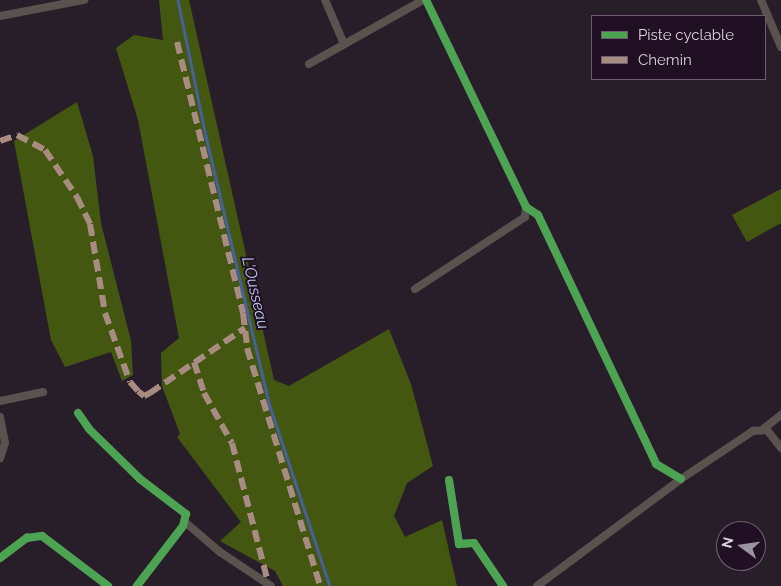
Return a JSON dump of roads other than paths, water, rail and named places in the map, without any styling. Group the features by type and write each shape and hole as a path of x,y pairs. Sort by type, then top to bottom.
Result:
{"street":[{"path":"0,16 84,0"},
{"path":"325,0 344,44"},
{"path":"310,64 424,0 526,207 538,215 656,464 681,479"},
{"path":"761,0 781,47"},
{"path":"415,289 524,217 526,207"},
{"path":"0,401 43,392"},
{"path":"78,413 89,429 140,479 184,511 185,522 137,586"},
{"path":"537,586 681,479 754,431 763,429 781,415"},
{"path":"0,417 5,443 0,458"},
{"path":"763,429 781,448"},
{"path":"449,480 459,544 474,543 504,586"},
{"path":"185,522 220,552 271,586"},
{"path":"0,558 27,538 42,536 108,586"}],"waterway":[{"name":"L'Ousseau","path":"178,0 206,136 270,406 330,586"}]}
